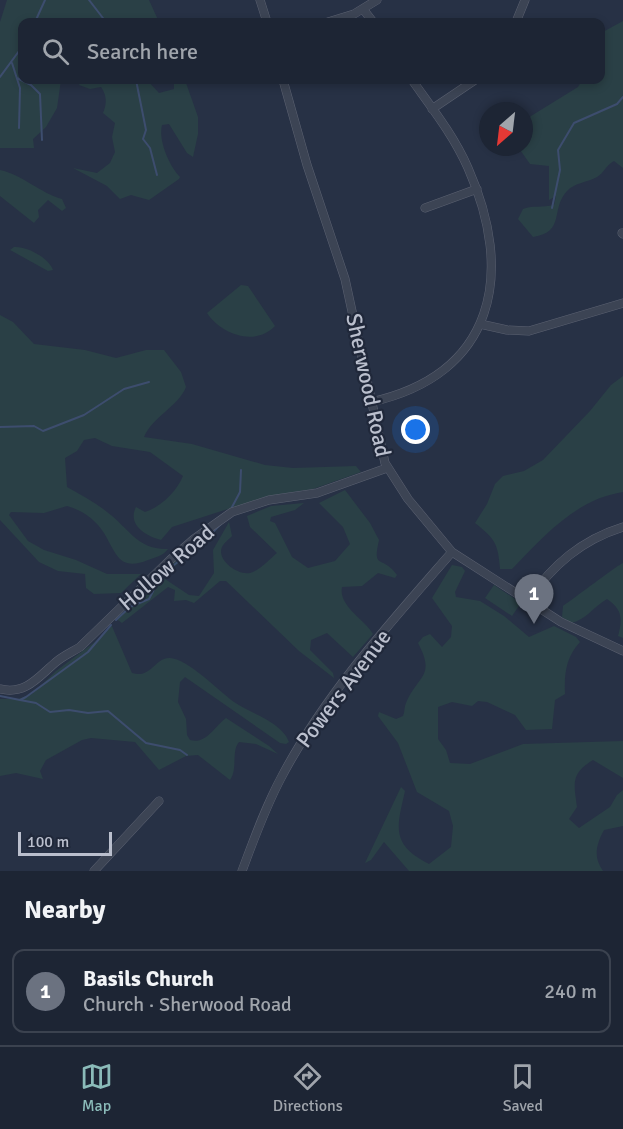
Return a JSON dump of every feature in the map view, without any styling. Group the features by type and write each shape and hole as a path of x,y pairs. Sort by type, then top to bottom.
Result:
{"street":[{"path":"260,0 266,18"},
{"path":"339,18 363,9 377,0"},
{"path":"518,18 525,0"},
{"path":"363,9 370,18"},
{"name":"Sherwood Road","path":"284,84 307,165 346,285 387,468 420,515 452,552 571,627 623,651"},
{"path":"371,402 400,395 429,382 464,351 480,324 489,301 492,271 489,233 477,189 460,152 415,84"},
{"path":"432,109 469,84"},
{"path":"425,208 477,189"},
{"path":"480,324 529,332 623,303"},
{"name":"Hollow Road","path":"0,689 17,691 34,682 58,660 80,647 194,539 232,512 269,500 317,493 387,468"},
{"path":"528,600 552,570 576,549 607,532 623,528"},
{"name":"Powers Avenue","path":"242,871 276,788 315,720 343,681 452,552"},
{"path":"94,871 159,801"}],"green space":[{"path":"7,0 149,0 157,18 18,18 18,84 60,84 57,108 46,127 33,139 34,148 0,148 0,22"},
{"path":"623,21 623,168 614,161 597,177 570,188 562,198 554,225 543,234 533,237 518,219 523,209 554,205 556,196 549,200 549,166 530,164 524,156 533,156 533,115 580,84 605,84 605,31"},
{"path":"151,84 159,93 174,89 174,84 186,84 198,117 198,134 193,157 187,153 169,124 162,125 161,131 165,152 180,177 179,179 149,200 131,195 120,199 107,186 73,168 97,173 110,163 115,152 112,137 115,123 103,113 106,100 103,90 101,87 90,89 79,85"},
{"path":"0,170 62,199 66,208 62,211 48,200 38,210 39,217 34,223 0,196"},
{"path":"14,247 25,248 37,254 47,261 53,270 48,271 10,250"},
{"path":"241,285 248,286 275,326 258,336 248,337 229,332 207,313"},
{"path":"0,315 13,322 34,344 85,350 116,358 146,350 164,350 181,372 186,387 177,400 153,423 144,437 192,444 265,465 293,468 356,466 361,472 313,489 268,496 172,527 161,540 139,529 134,519 136,507 145,512 157,506 173,493 183,476 150,452 112,446 95,438 84,440 77,451 65,458 67,487 102,508 141,542 148,546 168,549 166,551 159,556 138,563 124,562 93,520 67,506 44,513 11,512 9,515 28,541 44,550 76,560 107,574 141,574 121,593 94,594 86,588 85,574 58,571 39,562 0,520"},
{"path":"623,376 623,492 590,502 575,511 548,532 512,569 500,569 494,542 475,523 487,504 495,484 503,476 524,471 543,460 590,411 611,385"},
{"path":"345,490 370,523 379,540 378,559 397,575 395,578 378,573 362,586 342,587 342,594 348,607 373,634 353,657 327,633 311,640 310,650 333,673 334,678 299,651 226,581 220,581 194,603 186,600 174,601 175,590 168,587 122,623 115,618 142,597 175,561 197,545 197,548 162,577 189,595 199,596 214,573 213,550 229,522 232,536 221,552 225,562 234,570 245,573 253,572 261,567 277,553 250,527 247,516 271,506 304,503 295,510 271,517 270,521 275,523 292,557 308,568 335,561 350,544 343,527 319,503"},
{"path":"623,563 623,638 618,636 620,615 616,607 607,599 585,616 571,623 562,617 563,606"},
{"path":"452,565 462,567 465,571 455,592 456,597 480,601 504,616 529,637 554,626 576,637 580,642 567,666 565,694 555,700 552,729 526,730 515,715 487,702 478,701 472,706 452,702 438,707 438,739 446,750 450,763 470,764 523,744 623,741 623,778 593,760 586,765 580,770 575,780 577,807 569,819 579,828 610,807 623,790 623,826 604,830 599,841 597,856 603,871 409,871 384,842 371,860 365,863 401,787 405,791 399,825 402,842 416,857 429,864 451,847 453,826 449,811 417,792 398,743 378,716 379,712 396,719 403,716 406,703 425,670 423,654 418,643 423,637 430,634 442,647 451,637 452,626 432,598"},
{"path":"494,585 521,603 512,616 485,598"},
{"path":"111,624 132,673 144,673 164,659 176,659 193,669 234,702 273,723 289,742 280,743 185,677 180,682 178,702 186,719 187,735 190,740 196,741 206,737 226,718 278,754 256,744 239,742 235,750 234,771 230,780 198,755 186,756 159,770 135,742 91,738 82,740 46,760 40,771 43,779 16,773 0,776 0,699 18,699 32,694 56,671 100,638"}],"waterway":[{"path":"37,18 45,0"},
{"path":"89,0 103,18"},
{"path":"0,77 18,52"},
{"path":"12,63 18,82"},
{"path":"19,84 19,128"},
{"path":"29,84 40,94 42,140"},
{"path":"137,84 146,130 143,139 150,148 157,175"},
{"path":"552,208 560,170 558,150 574,123 617,104 623,97"},
{"path":"0,427 34,426 43,431 84,415 124,389 149,382"},
{"path":"231,509 240,492 241,470"},
{"path":"116,620 130,607 149,599 162,574 199,546 221,524"},
{"path":"0,696 20,700 26,697 88,652 111,625"},
{"path":"20,700 36,703 50,712 108,711 146,743 180,750 187,755"}],"place":[{"name":"Basils Church","path":"534,624"}]}
